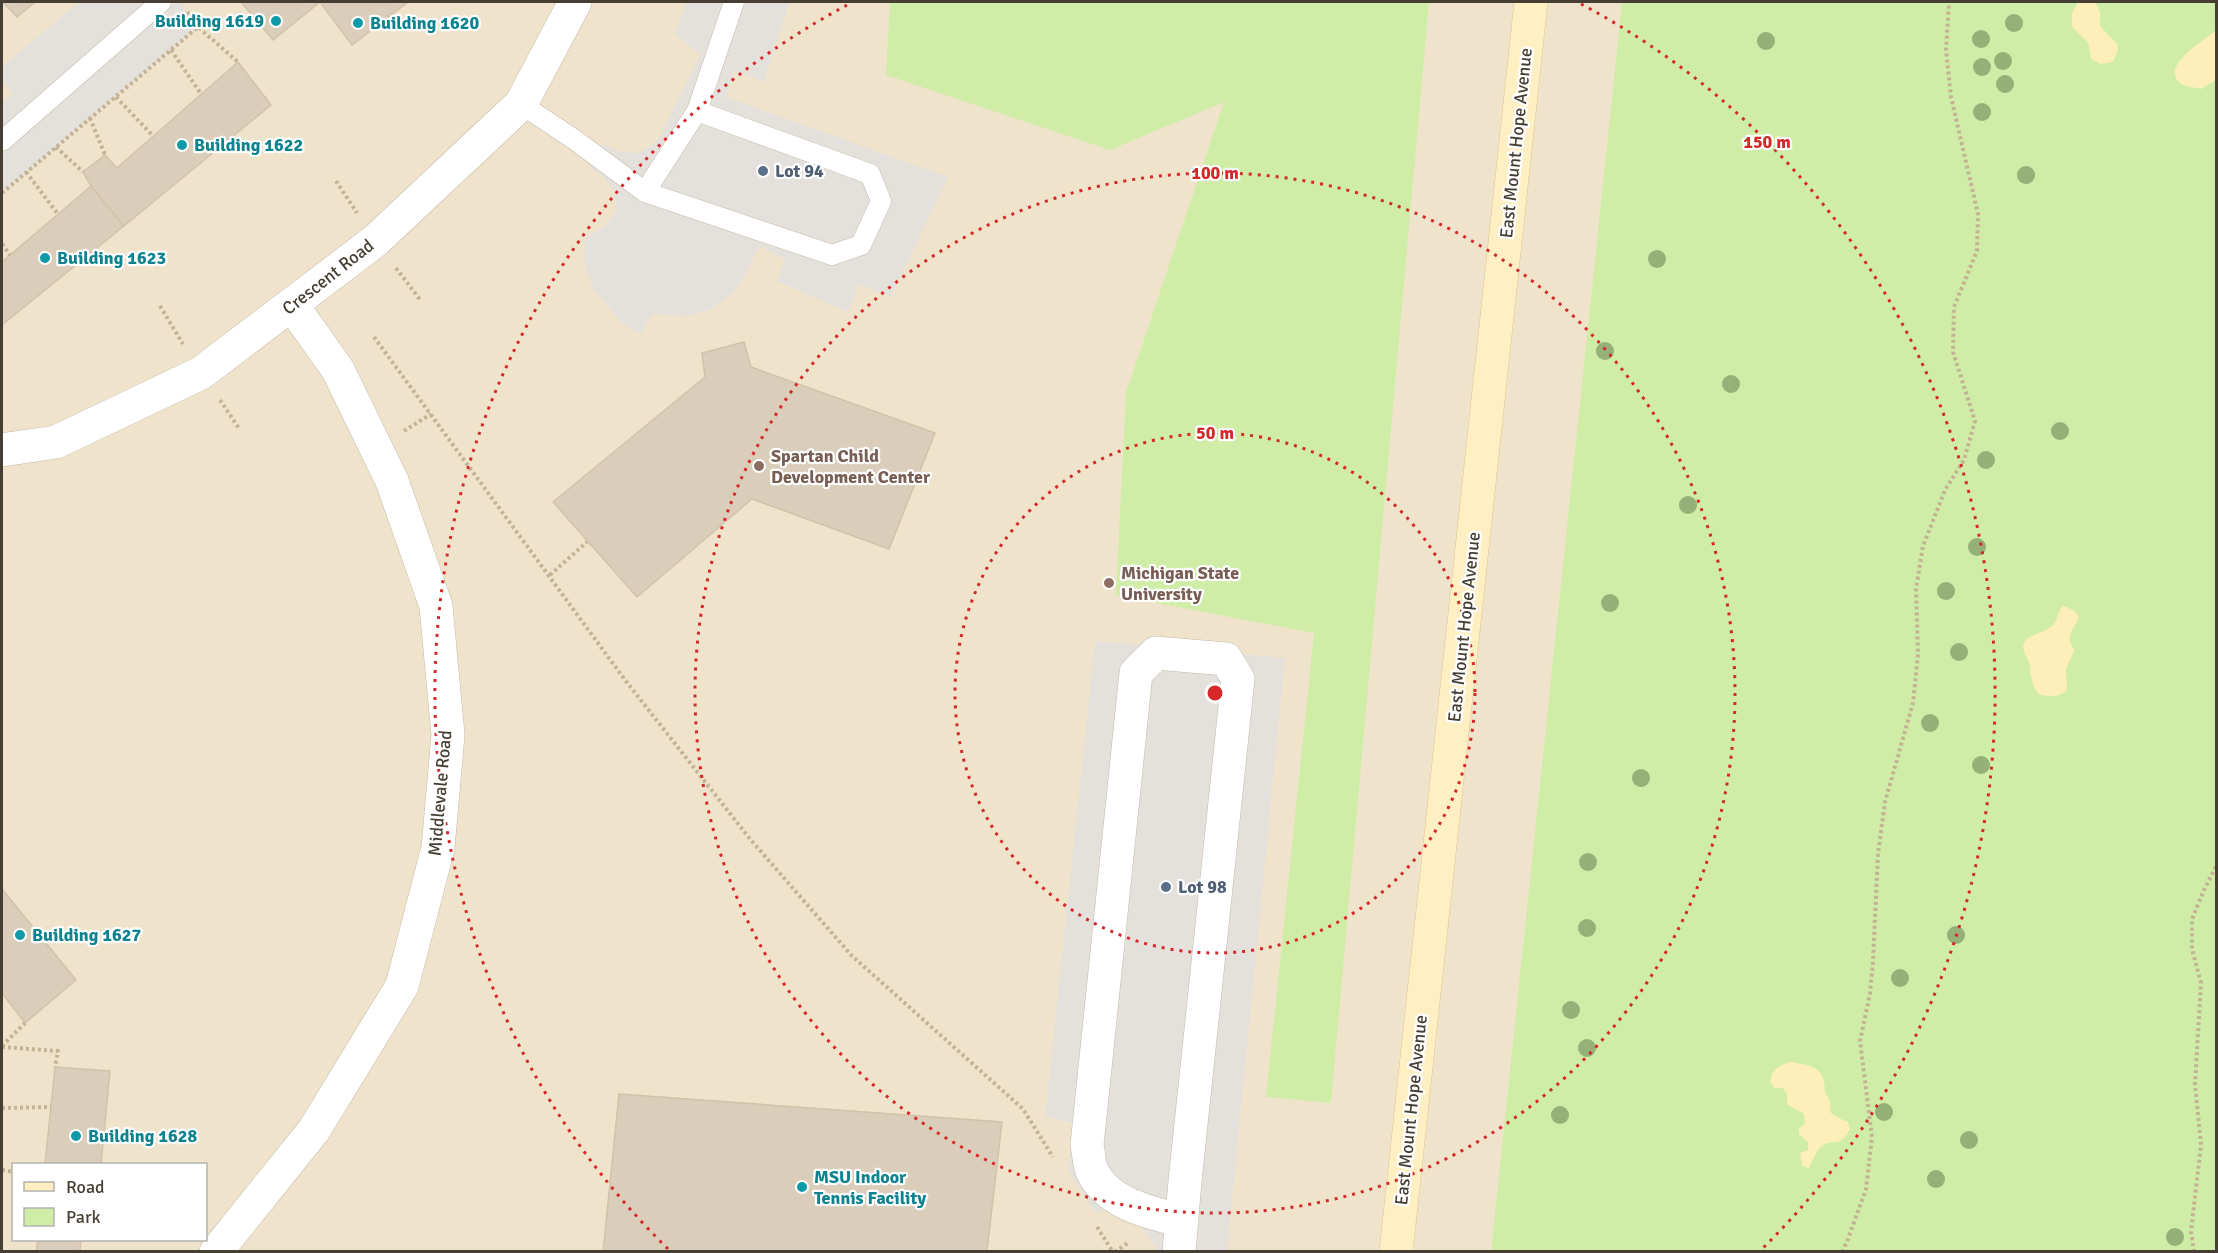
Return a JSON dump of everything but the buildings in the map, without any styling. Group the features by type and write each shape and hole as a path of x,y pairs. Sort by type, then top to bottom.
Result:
{"street":[{"name":"Crescent Road","path":"2,450 56,442 201,373 375,241 521,104 575,2"},
{"name":"East Mount Hope Avenue","path":"1396,1251 1532,2"},
{"name":"Middlevale Road","path":"216,1251 314,1130 402,986 438,848 448,735 436,606 396,491 338,370 292,305"},
{"path":"1156,653 1226,659 1238,680 1180,1236 1143,1211 1108,1194 1092,1172 1087,1145 1136,673 1156,653"}],"lane":[{"path":"2,141 161,2"},
{"path":"645,192 697,111 734,2"},
{"path":"521,104 575,140 645,192 832,255 861,245 880,201 870,174 697,111"}],"path":[{"path":"1842,1251 1866,1189 1872,1137 1860,1041 1872,972 1878,854 1885,802 1913,703 1918,654 1916,589 1923,546 1945,490 1964,460 1975,421 1953,352 1954,307 1977,251 1978,214 1951,97 1946,50 1949,2"},
{"path":"186,10 198,27 238,62"},
{"path":"2,193 198,27"},
{"path":"171,51 201,94"},
{"path":"116,97 153,136"},
{"path":"90,118 105,155"},
{"path":"56,147 83,172"},
{"path":"26,172 58,214"},
{"path":"2,244 10,255"},
{"path":"374,337 625,680 750,839 852,956 1023,1109 1053,1158"},
{"path":"550,575 588,542"},
{"path":"2194,1251 2192,1223 2201,1145 2195,1084 2201,983 2192,949 2192,919 2217,866"},
{"path":"2,1046 25,1023"},
{"path":"2,1046 58,1051 55,1067"},
{"path":"2,1108 51,1107"},
{"path":"1095,1224 1113,1251"}],"shaded area":[{"name":"Michigan State University","path":"2,2 2216,2 2216,1251 2,1252"},
{"path":"79,2 180,2 198,27 2,193 2,103 13,94 2,79 2,67"},
{"name":"Lot 94","path":"686,2 789,2 764,82 734,70 726,97 948,177 891,297 859,284 848,312 777,281 785,259 759,246 744,277 732,294 710,310 689,316 652,314 641,334 623,324 594,290 585,268 585,238 604,227 617,210 615,193 604,178 588,165 603,144 621,152 639,153 657,141 700,55 675,34"},
{"name":"Lot 98","path":"1095,641 1285,658 1227,1251 1156,1251 1156,1247 1138,1223 1108,1211 1094,1212 1068,1170 1073,1123 1045,1117"}],"green space":[{"path":"890,2 1429,2 1331,1103 1266,1097 1314,633 1116,595 1126,393 1224,102 1110,150 886,75"},
{"path":"1622,2 2216,2 2216,1251 1491,1252"}],"sand":[{"path":"2078,2 2095,2 2100,12 2100,26 2117,44 2118,49 2113,62 2100,64 2091,59 2088,42 2072,27 2072,13"},
{"path":"2216,30 2216,80 2201,89 2181,84 2175,75 2180,60"},
{"path":"2063,606 2077,613 2078,617 2070,635 2074,651 2066,669 2067,690 2053,696 2046,696 2038,694 2034,687 2023,647 2026,640 2052,626"},
{"path":"1791,1062 1811,1066 1820,1072 1830,1103 1830,1112 1848,1122 1850,1129 1843,1139 1820,1148 1809,1168 1802,1166 1800,1153 1808,1150 1808,1142 1799,1134 1799,1128 1805,1124 1804,1114 1787,1104 1787,1094 1783,1088 1774,1088 1770,1081 1777,1068"}],"place":[{"name":"Building 1619","path":"276,21"},
{"name":"Building 1620","path":"358,23"},
{"name":"Building 1622","path":"182,145"},
{"name":"Lot 94","path":"763,171"},
{"name":"Building 1623","path":"45,258"},
{"name":"Spartan Child Development Center","path":"759,466"},
{"name":"Michigan State University","path":"1109,583"},
{"name":"Lot 98","path":"1166,887"},
{"name":"Building 1627","path":"20,935"},
{"name":"Building 1628","path":"76,1136"},
{"name":"MSU Indoor Tennis Facility","path":"802,1187"}]}
